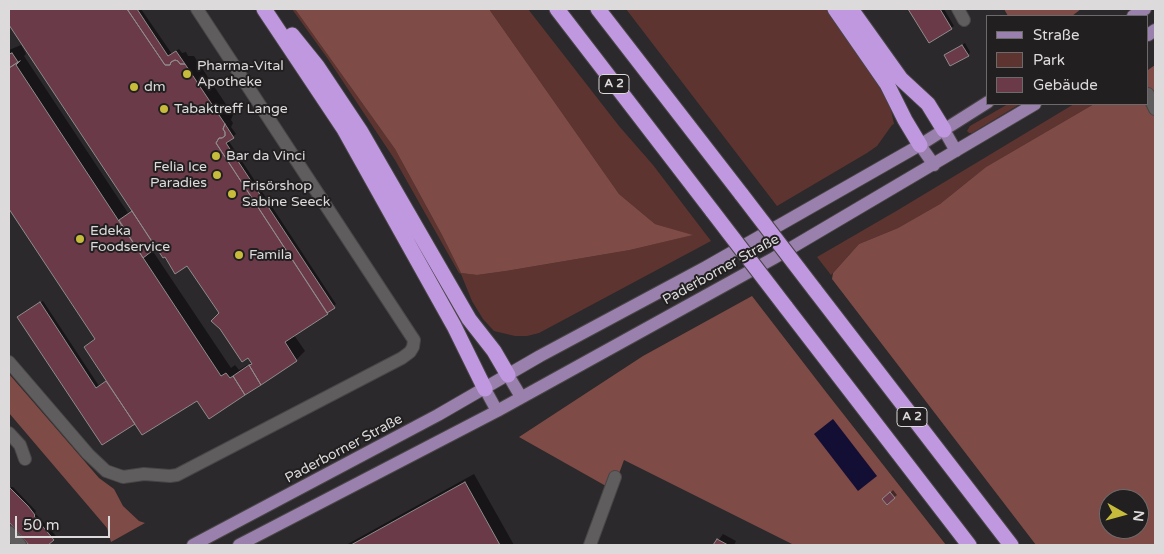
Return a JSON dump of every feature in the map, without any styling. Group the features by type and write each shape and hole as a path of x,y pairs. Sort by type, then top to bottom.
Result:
{"highway":[{"path":"264,9 344,130 454,326 485,389"},
{"path":"271,9 317,66 361,132 468,319 494,351 508,375"},
{"name":"A 2","path":"557,9 969,545"},
{"name":"A 2","path":"598,9 1011,545"},
{"path":"835,9 887,84 904,120 920,145"},
{"path":"851,9 901,79 928,104 944,130"}],"main road":[{"name":"Paderborner Straße","path":"194,545 311,484 485,389 540,356 706,267 920,145 986,103"},
{"name":"Paderborner Straße","path":"239,545 497,411 774,258 1033,105"},
{"path":"944,130 956,151"},
{"path":"920,145 934,164"},
{"path":"508,375 520,397"},
{"path":"485,389 497,411"}],"street":[{"path":"9,362 88,454 106,471 123,477 144,474 170,476 177,475 402,358 413,347 414,340 197,9"},
{"path":"1149,96 1155,109"},
{"path":"9,433 20,445 25,459"},
{"path":"590,545 615,477"},
{"path":"9,532 20,545"}],"green space":[{"path":"292,9 295,9 395,149 461,273 477,275 506,271 630,250 692,235 655,224 619,194 489,9 528,9 619,126 653,165 711,241 539,333 515,336 494,331 483,319 472,301 461,274 395,160 328,59"},
{"path":"626,9 827,9 880,88 891,110 894,124 877,146 777,206"},
{"path":"1006,105 1018,105 972,133 967,131 970,126"},
{"path":"1072,105 1092,105 986,167 940,204 898,228 859,244 831,275 817,257"}],"shaded area":[{"path":"295,9 489,9 619,194 655,224 693,235 630,250 506,271 477,275 461,273 395,149"},
{"path":"1004,9 1081,9 1073,15 1007,15"},
{"path":"1155,65 1155,545 1036,545 832,279 833,273 859,244 898,228 940,204 986,167 1092,105 1149,105 1149,69"},
{"path":"752,296 946,545 794,545 624,460 613,490 519,437 643,356"},
{"path":"9,374 99,478 114,489 123,506 139,521 145,523 111,542 107,528 9,413"},
{"path":"833,419 877,476 858,491 814,434"}],"building":[{"path":"9,9 127,9 165,65 170,65 175,60 180,64 185,64 225,124 223,129 225,136 219,138 216,143 328,314 285,342 297,361 261,385 249,365 252,364 248,358 242,362 220,329 211,321 219,313 187,266 175,274 165,257 163,258 9,25"},
{"path":"127,9 137,9 168,56 176,51 185,64 180,64 175,60 170,65 165,65"},
{"path":"908,9 940,9 952,29 929,43"},
{"path":"962,45 969,56 950,66 944,55"},
{"path":"12,53 18,62 9,68 9,54"},
{"name":"Edeka Foodservice","path":"20,61 16,65 221,376 226,373 230,378 233,376 245,395 209,419 197,401 142,435 84,347 95,339 9,209 9,68"},
{"path":"225,124 234,138 226,143 335,308 327,313 216,143 219,138 225,136 223,129"},
{"path":"132,211 156,248 143,258 119,220"},
{"path":"40,302 96,388 106,381 135,424 102,445 17,317"},
{"path":"249,365 261,385 245,395 233,376"},
{"path":"465,482 500,545 351,545"},
{"path":"10,488 28,506 54,540 48,545 29,545 9,522"},
{"path":"890,492 895,498 887,505 882,499"},
{"path":"717,539 728,545 713,545"}],"place":[{"name":"Pharma-Vital Apotheke","path":"187,74"},
{"name":"dm","path":"134,87"},
{"name":"Tabaktreff Lange","path":"164,109"},
{"name":"Bar da Vinci","path":"216,156"},
{"name":"Felia Ice Paradies","path":"217,175"},
{"name":"Frisörshop Sabine Seeck","path":"232,194"},
{"name":"Edeka Foodservice","path":"80,239"},
{"name":"Famila","path":"239,255"}]}
